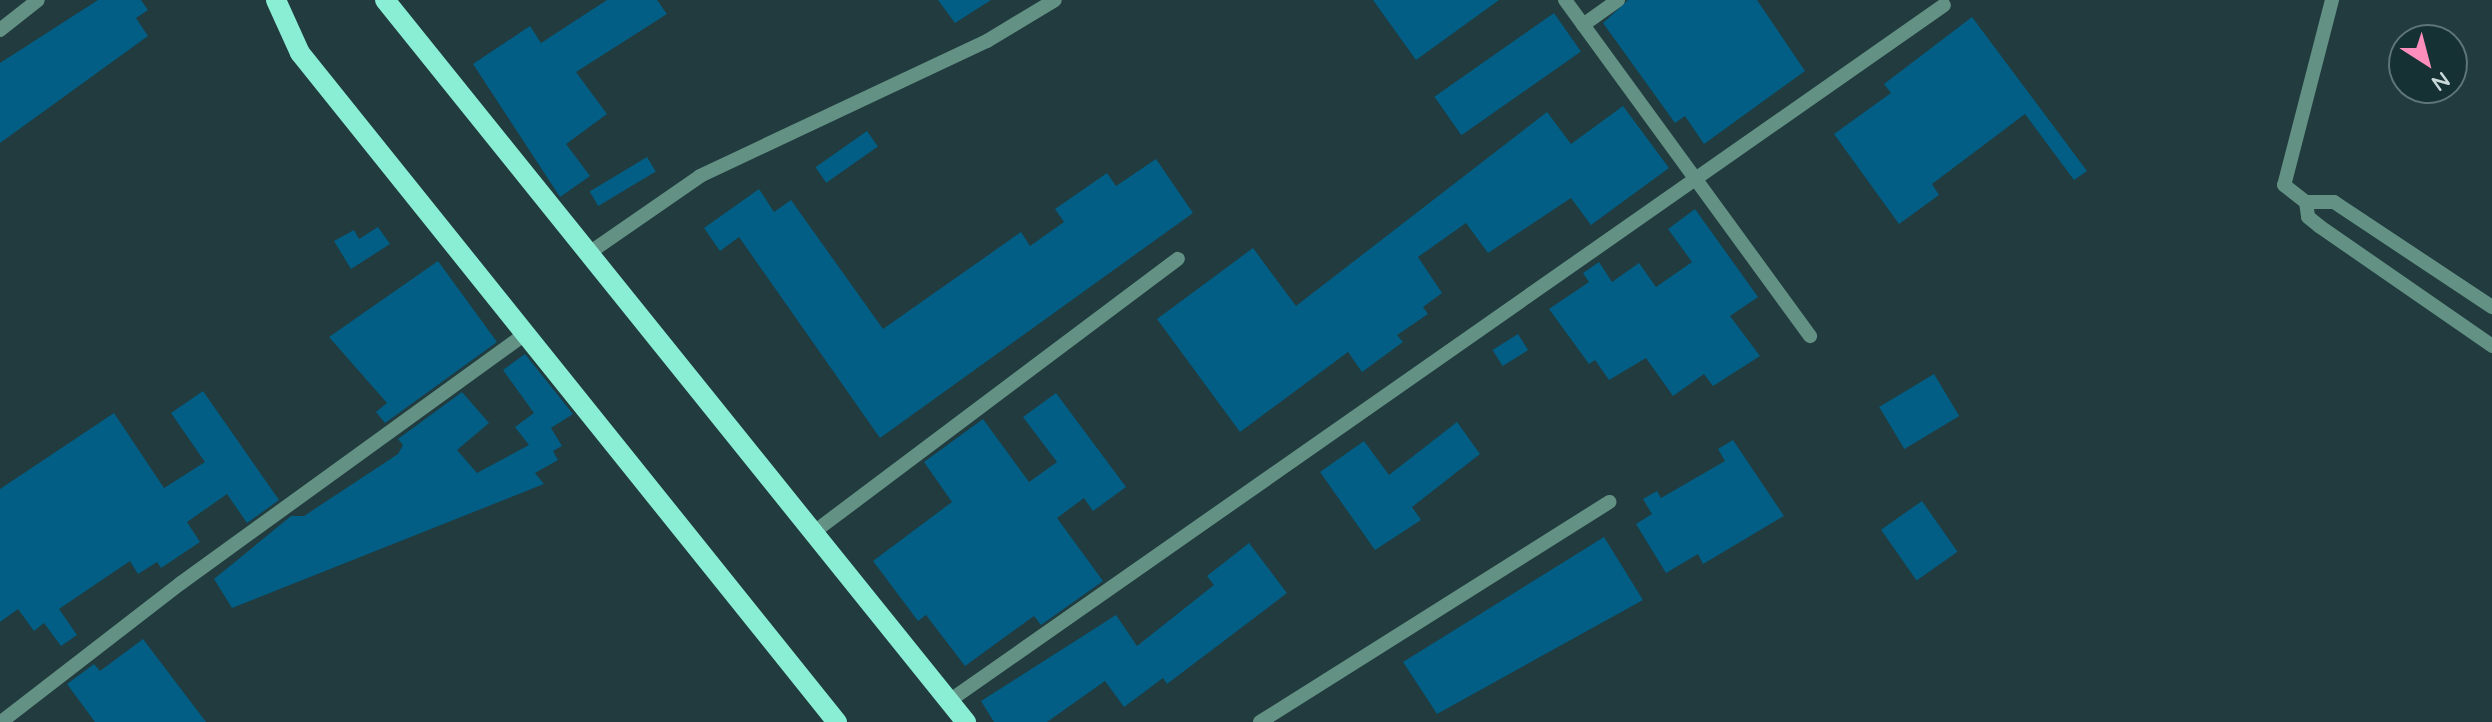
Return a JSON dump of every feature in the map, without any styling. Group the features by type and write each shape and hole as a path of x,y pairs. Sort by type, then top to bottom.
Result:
{"main road":[{"path":"276,0 300,53 837,722"},
{"path":"385,0 966,722"}],"street":[{"path":"0,30 38,0"},
{"path":"589,253 700,176 987,41 1055,0"},
{"path":"1565,0 1693,182 1810,336"},
{"path":"1583,25 1618,0"},
{"path":"2332,0 2284,172 2284,185 2306,202 2334,202 2492,307"},
{"path":"949,701 1944,5"},
{"path":"2306,202 2308,217 2319,226 2492,346"},
{"path":"814,532 1178,259"},
{"path":"1,722 181,583 524,335"},
{"path":"1260,722 1610,502"}],"building":[{"path":"98,0 141,0 148,10 136,18 148,36 0,143 0,63"},
{"path":"607,0 657,0 667,14 576,72 607,114 566,144 590,176 560,197 473,64 530,26 541,43"},
{"path":"938,0 991,0 955,23"},
{"path":"1373,0 1499,0 1416,60"},
{"path":"1628,0 1757,0 1805,71 1704,144 1685,116 1675,123 1603,23"},
{"path":"1554,13 1581,52 1461,135 1434,97"},
{"path":"1972,17 2087,171 2074,180 2025,114 1932,184 1939,195 1899,224 1834,134 1891,93 1884,84"},
{"path":"1623,106 1669,168 1591,225 1571,198 1488,253 1466,223 1418,257 1442,293 1423,307 1428,314 1397,335 1403,342 1362,372 1348,352 1240,432 1157,319 1253,248 1296,306 1547,112 1571,144"},
{"path":"867,131 878,147 826,183 815,167"},
{"path":"647,157 656,172 598,206 590,192"},
{"path":"1156,159 1193,213 880,438 739,237 720,251 704,228 759,189 774,212 791,200 883,329 1021,232 1030,246 1064,222 1055,209 1107,173 1116,186"},
{"path":"1695,209 1758,297 1730,316 1760,356 1713,386 1704,374 1673,396 1646,358 1609,380 1595,360 1589,364 1549,309 1589,282 1583,273 1599,262 1612,282 1639,263 1656,287 1692,262 1668,229"},
{"path":"378,227 390,244 351,269 334,241 354,230 359,239"},
{"path":"438,261 497,342 385,423 376,412 387,403 329,337"},
{"path":"1518,334 1528,350 1503,366 1493,350"},
{"path":"525,354 573,414 551,428 562,446 553,451 558,460 535,473 544,484 232,608 214,579 291,516 304,516 398,454 403,445 398,439 462,392 489,423 457,450 477,473 529,445 515,427 534,413 503,370"},
{"path":"1934,374 1959,416 1904,449 1879,407"},
{"path":"203,391 279,500 247,523 227,494 187,522 200,542 161,568 157,562 138,574 130,561 59,609 77,635 61,646 44,623 34,631 18,609 0,622 0,489 114,413 164,488 205,462 171,413"},
{"path":"1056,393 1126,487 1093,511 1084,498 1057,518 1103,581 1041,625 1034,616 965,666 926,615 918,621 873,561 952,502 924,462 983,419 1029,482 1057,462 1023,417"},
{"path":"1457,422 1480,454 1412,507 1421,520 1375,550 1320,472 1364,441 1389,475"},
{"path":"1733,440 1784,516 1703,564 1698,554 1666,573 1636,524 1652,514 1643,499 1657,491 1661,498 1725,461 1718,449"},
{"path":"1922,501 1958,552 1917,580 1881,530"},
{"path":"1604,537 1643,600 1437,714 1403,662"},
{"path":"1249,543 1287,593 1167,684 1163,678 1124,707 1105,681 1047,722 994,722 981,701 1116,615 1137,646 1214,585 1207,576"},
{"path":"143,639 206,722 95,722 67,684 94,664 100,671"}]}
